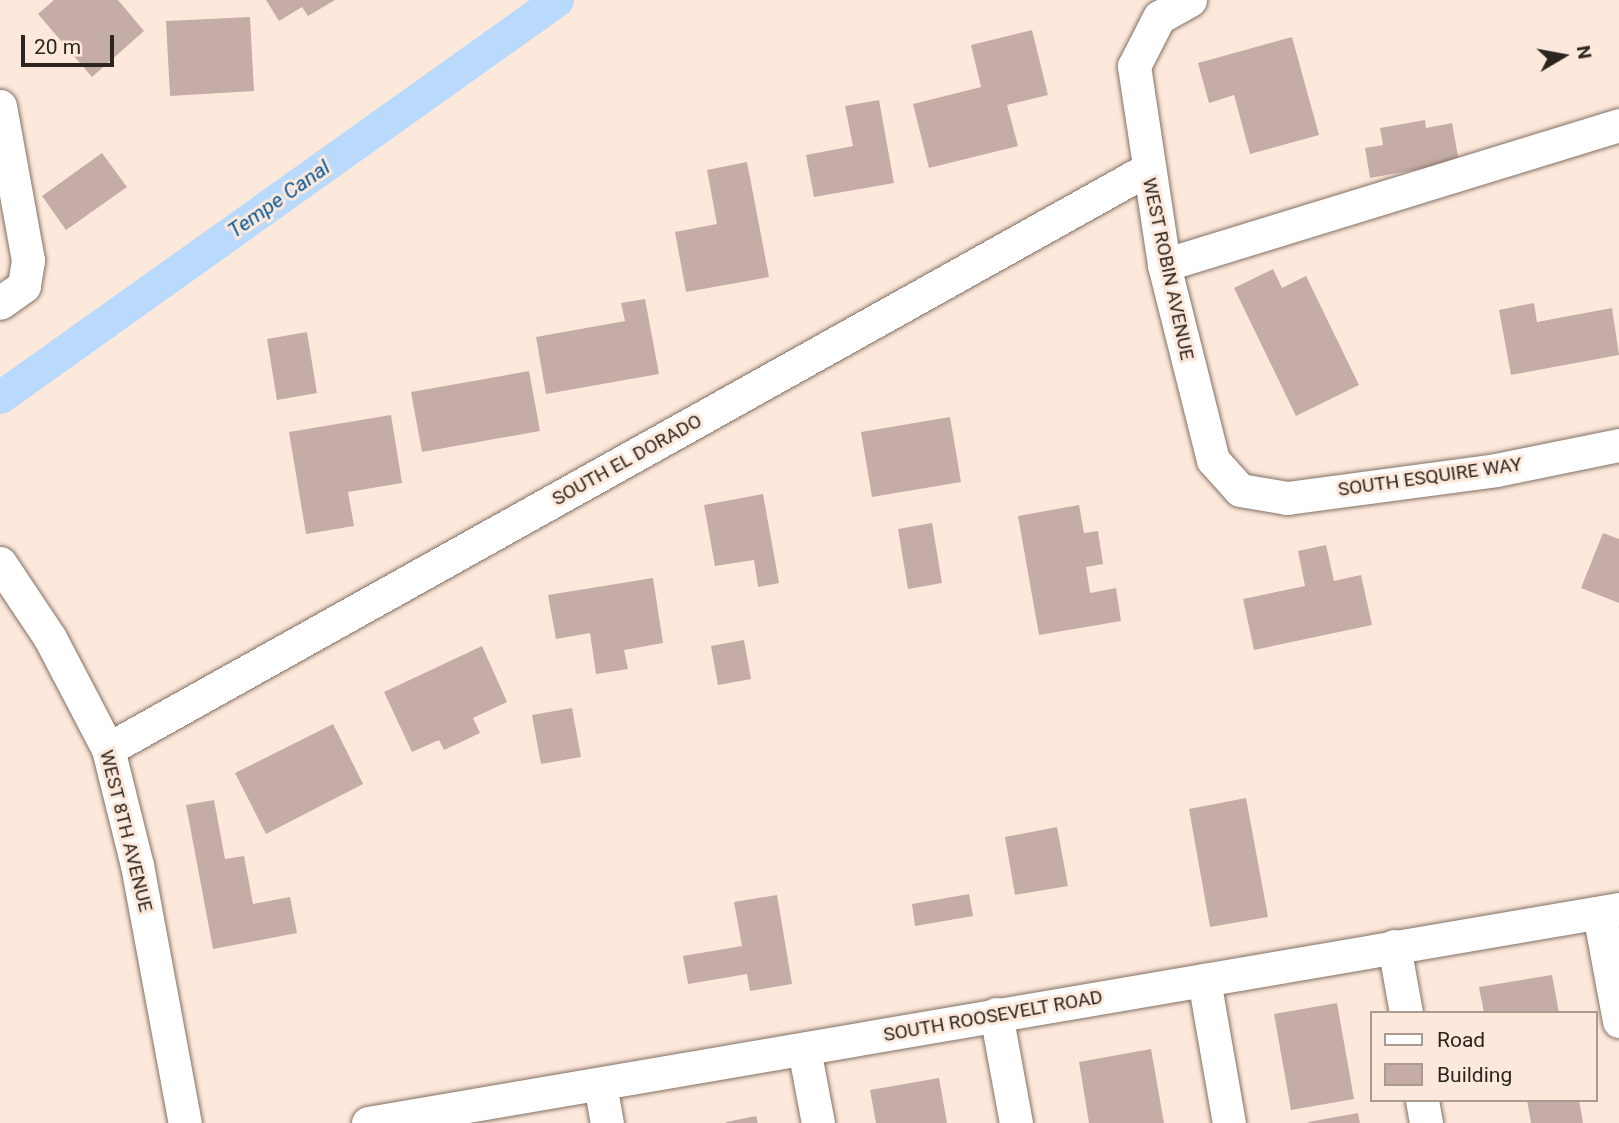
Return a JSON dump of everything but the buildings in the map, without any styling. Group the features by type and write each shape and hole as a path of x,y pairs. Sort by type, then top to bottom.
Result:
{"street":[{"name":"WEST ROBIN AVENUE","path":"1190,0 1159,17 1145,37 1134,66 1146,170 1164,265 1213,460 1240,490"},
{"path":"0,106 28,260 24,286 0,303"},
{"path":"1164,265 1619,125"},
{"name":"SOUTH EL DORADO","path":"107,749 1146,170"},
{"name":"SOUTH ESQUIRE WAY","path":"1240,490 1287,498 1496,470 1619,445"},
{"name":"WEST 8TH AVENUE","path":"0,563 50,638 107,749 137,864 185,1123"},
{"path":"1609,911 1619,1021"},
{"name":"SOUTH ROOSEVELT ROAD","path":"368,1123 404,1120 996,1014 1609,911"},
{"path":"1394,946 1406,1011"},
{"path":"1204,980 1229,1123"},
{"path":"996,1014 1016,1123"},
{"path":"804,1049 818,1123"},
{"path":"600,1084 607,1123"},
{"path":"1422,1102 1426,1123"}],"waterway":[{"name":"Tempe Canal","path":"0,397 557,0"}]}
